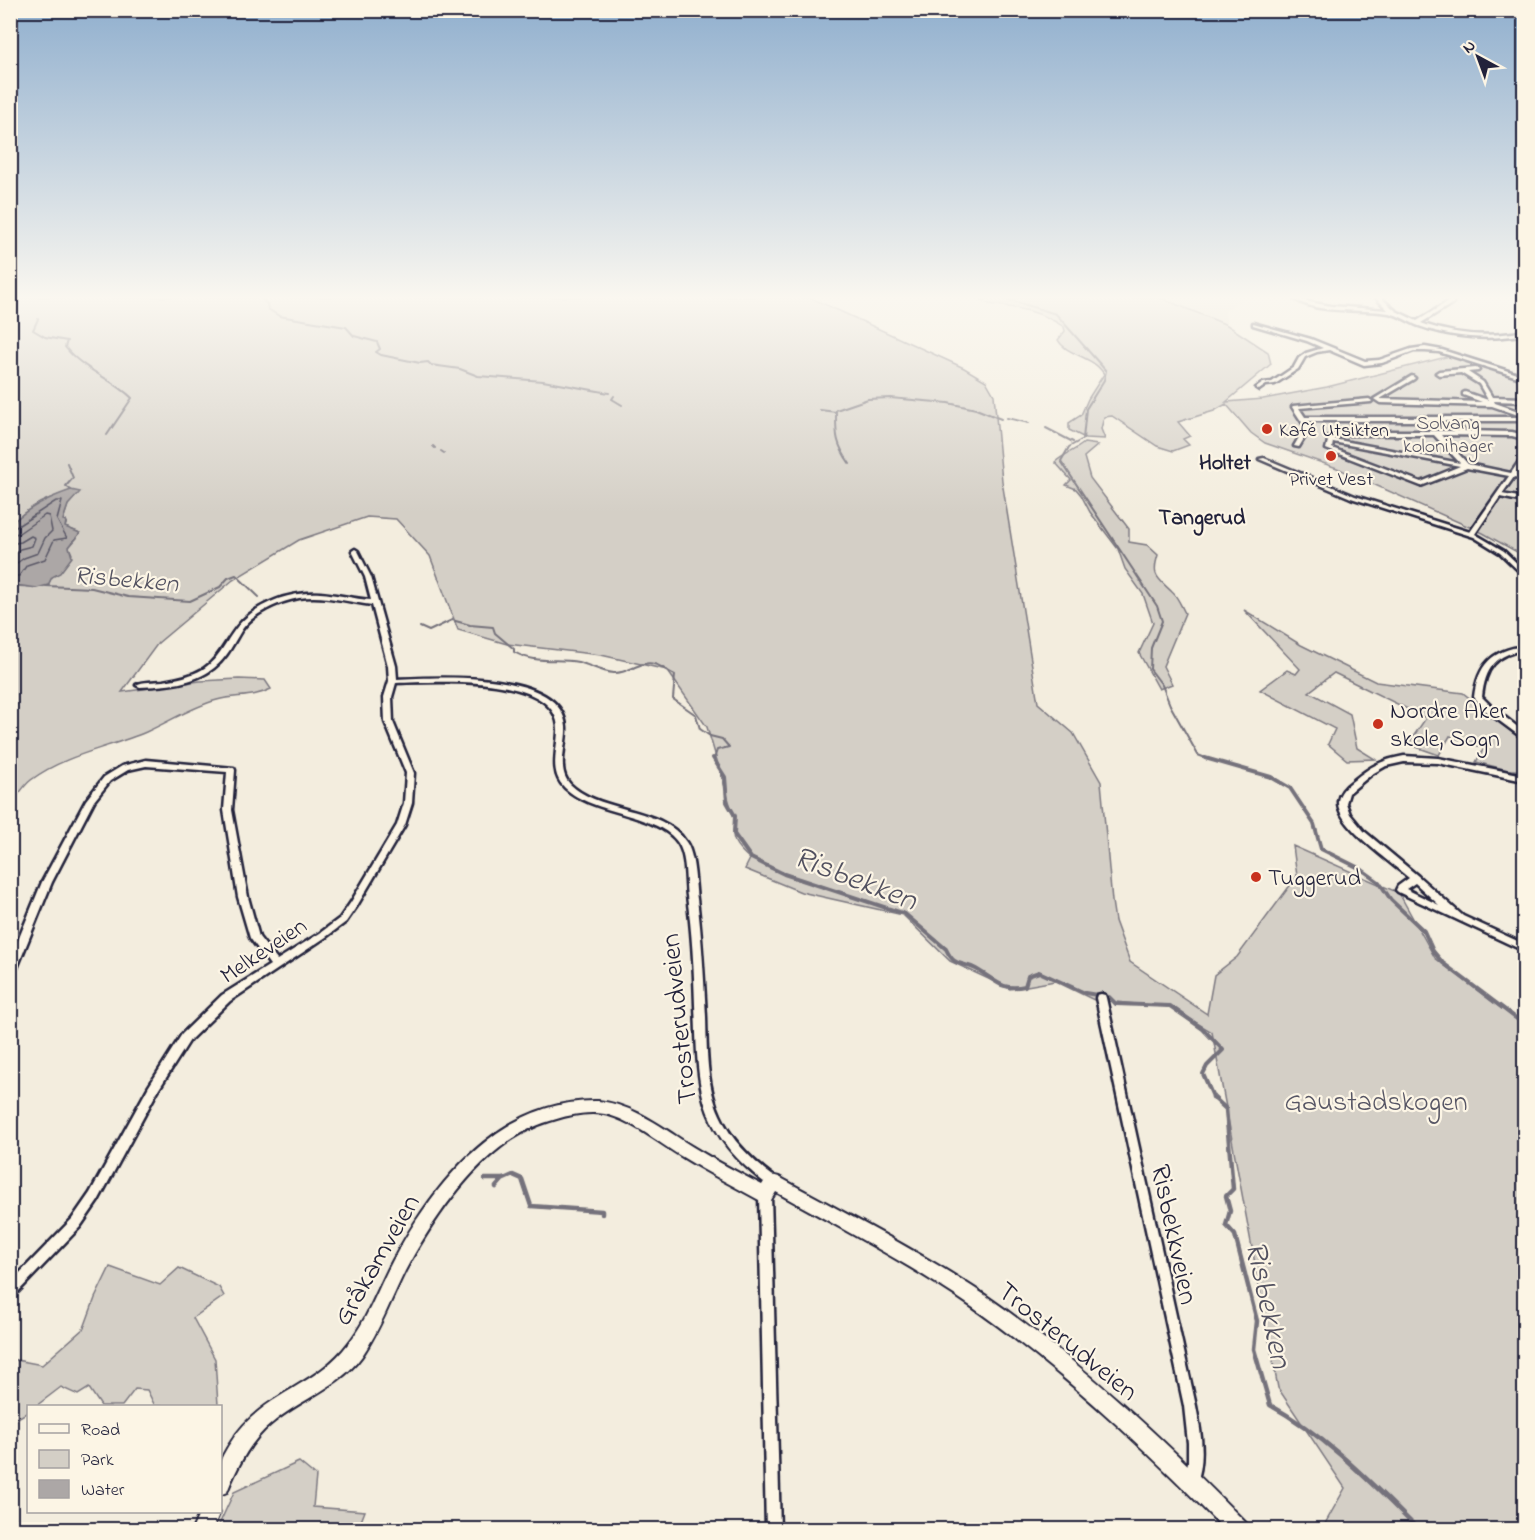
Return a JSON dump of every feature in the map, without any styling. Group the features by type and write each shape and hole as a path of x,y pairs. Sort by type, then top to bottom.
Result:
{"street":[{"path":"1259,388 1264,384 1273,383 1294,369"},
{"path":"1496,369 1524,378"},
{"path":"1439,373 1476,370"},
{"path":"1462,371 1481,383 1492,402"},
{"path":"1378,400 1412,378"},
{"path":"1465,394 1492,402 1524,417"},
{"path":"1297,446 1308,427 1295,408 1369,401 1369,398 1492,402 1524,399"},
{"path":"1304,419 1524,417"},
{"path":"1454,419 1462,432 1460,433"},
{"path":"1466,466 1421,484 1329,448 1331,440 1341,433 1512,434 1524,437"},
{"path":"1436,434 1466,466"},
{"path":"1331,440 1524,477"},
{"path":"1471,535 1524,458"},
{"path":"1262,459 1353,497 1471,535 1502,552 1524,573"},
{"path":"1498,495 1524,500"},
{"name":"Melkeveien","path":"10,1292 76,1222 94,1197 153,1089 186,1037 226,999 343,920 401,825 408,803 410,774 389,722 388,697 393,681 392,666 368,577 355,551"},
{"path":"140,684 172,682 210,669 221,659 247,621 258,612 278,602 301,596 326,594 376,603"},
{"path":"1524,648 1509,649 1495,656 1479,684 1478,697 1489,709 1524,735"},
{"name":"Trosterudveien","path":"393,681 504,683 537,694 554,706 561,718 562,733 558,766 564,782 572,791 667,827 684,843 696,928 703,1063 709,1101 728,1139 769,1189 896,1249 978,1300 1104,1400 1191,1480 1239,1530"},
{"path":"1459,916 1365,836 1347,817 1342,800 1343,794 1380,766 1408,760 1428,761 1524,778"},
{"path":"10,974 46,882 90,800 107,779 125,768 146,763 231,770 228,810 243,897 255,938 275,965"},
{"path":"1415,878 1401,890 1524,948"},
{"name":"Risbekkveien","path":"1101,998 1190,1406 1196,1447 1196,1460 1191,1480"},
{"name":"Gråkamveien","path":"222,1481 235,1455 256,1424 278,1407 332,1374 348,1359 364,1335 417,1233 432,1211 478,1158 507,1133 522,1124 552,1112 607,1108 769,1189"},
{"path":"769,1189 773,1530"},
{"path":"202,1530 210,1513"}],"green space":[{"name":"Gaustadskogen","path":"11,369 965,369 986,381 994,395 1002,481 1038,703 1073,733 1101,782 1115,921 1130,962 1207,1014 1214,975 1237,957 1297,876 1293,846 1399,893 1435,958 1524,1026 1524,1529 1322,1529 1345,1488 1278,1388 1212,1032 1170,1007 1094,1000 1055,981 1010,989 950,961 903,915 801,892 745,869 750,859 741,851 733,838 735,821 707,727 667,670 601,655 507,644 458,630 430,556 396,519 367,517 299,540 233,580 158,643 122,692 200,681 239,679 265,680 271,689 258,694 224,698 208,703 132,738 58,764 28,782 11,805 11,582 18,582 16,586 48,585 72,554 69,547 77,538 78,532 65,527 67,522 63,520 68,505 79,492 60,495 42,502 11,524"},
{"name":"Solvang kolonihager","path":"1100,369 1265,369 1226,402 1263,399 1327,387 1399,369 1491,369 1524,379 1524,556 1483,533 1337,468 1265,443 1251,433 1226,404 1214,411 1178,422 1190,436 1183,439 1189,445 1173,451 1157,446 1112,416 1104,417 1101,429 1105,439 1085,438 1069,430 1069,423 1081,415 1104,374"},
{"path":"1084,443 1098,445 1084,457 1090,478 1129,529 1129,542 1147,545 1158,555 1155,568 1157,576 1176,596 1185,613 1163,666 1172,684 1159,689 1139,653 1153,623 1143,594 1125,569 1118,549 1090,512 1081,495 1076,489 1066,485 1071,480 1055,462"},
{"path":"1244,610 1301,645 1376,682 1463,693 1524,741 1524,770 1508,770 1476,762 1484,748 1450,736 1439,755 1408,744 1426,718 1334,673 1309,692 1350,714 1357,748 1375,759 1347,760 1328,744 1335,729 1260,690 1287,670 1296,674 1300,669"},
{"path":"110,1267 160,1285 179,1268 219,1287 224,1296 193,1318 215,1359 218,1405 154,1405 147,1390 135,1389 123,1405 100,1405 89,1388 78,1395 61,1387 37,1405 27,1405 27,1413 11,1422 11,1359 42,1365 84,1328"},
{"path":"299,1462 316,1476 313,1507 365,1511 358,1529 217,1529 234,1492"}],"water":[{"path":"71,490 80,492 68,505 63,520 66,521 65,527 80,533 69,547 72,557 60,573 52,577 48,585 37,588 15,585 17,582 11,582 11,524 39,504"}],"waterway":[{"path":"90,369 132,398 107,435"},
{"path":"459,369 478,376 543,381 609,393"},
{"path":"1104,369 1106,371 1104,380 1086,409 1083,439 1069,447 1061,461 1157,606 1162,621 1151,648 1150,669 1162,685 1170,705 1198,755 1207,759"},
{"path":"614,396 612,399 622,405"},
{"path":"836,412 836,410 868,399 890,398 948,403 976,409 1001,419"},
{"path":"820,410 836,412"},
{"path":"836,412 837,438 850,464"},
{"path":"1007,418 1029,423"},
{"path":"1046,428 1073,442"},
{"path":"67,463 73,478 66,486 71,490"},
{"name":"Risbekken","path":"46,586 92,588 128,597 190,601 220,587 228,578 236,575 259,597"},
{"name":"Risbekken","path":"420,627 429,631 452,620 470,625 493,627 495,633 514,649 514,652 522,656 578,662 614,673 649,663 660,666 675,675 673,699 696,715 700,729 710,736 722,739 729,747 717,750 714,759"},
{"name":"Risbekken","path":"713,758 725,777 727,802 735,816 734,834 751,858 784,874 905,914 946,949 955,962 976,969 1004,986 1025,986 1028,976 1039,972 1085,993 1109,997 1116,1004 1170,1006 1203,1029 1223,1050 1207,1066 1203,1074 1213,1097"},
{"path":"1207,759 1271,777 1290,788 1314,824 1321,849 1361,869 1379,882 1391,900 1424,931 1433,951 1443,963 1524,1024"},
{"name":"Risbekken","path":"1213,1097 1226,1109 1233,1189 1226,1196 1230,1211 1226,1225 1235,1235 1257,1321 1254,1349 1270,1405 1330,1446 1419,1530"},
{"path":"503,1179 513,1175 522,1179 531,1206 602,1211 602,1214"},
{"path":"485,1179 503,1179"},
{"path":"496,1187 503,1179"}],"place":[{"name":"Kafé Utsikten","path":"1267,429"},
{"name":"Privet Vest","path":"1331,456"},
{"name":"Nordre Aker skole, Sogn","path":"1378,724"},
{"name":"Tuggerud","path":"1256,877"}],"district":[{"name":"Holtet","path":"1225,461"},
{"name":"Tangerud","path":"1202,516"}]}
